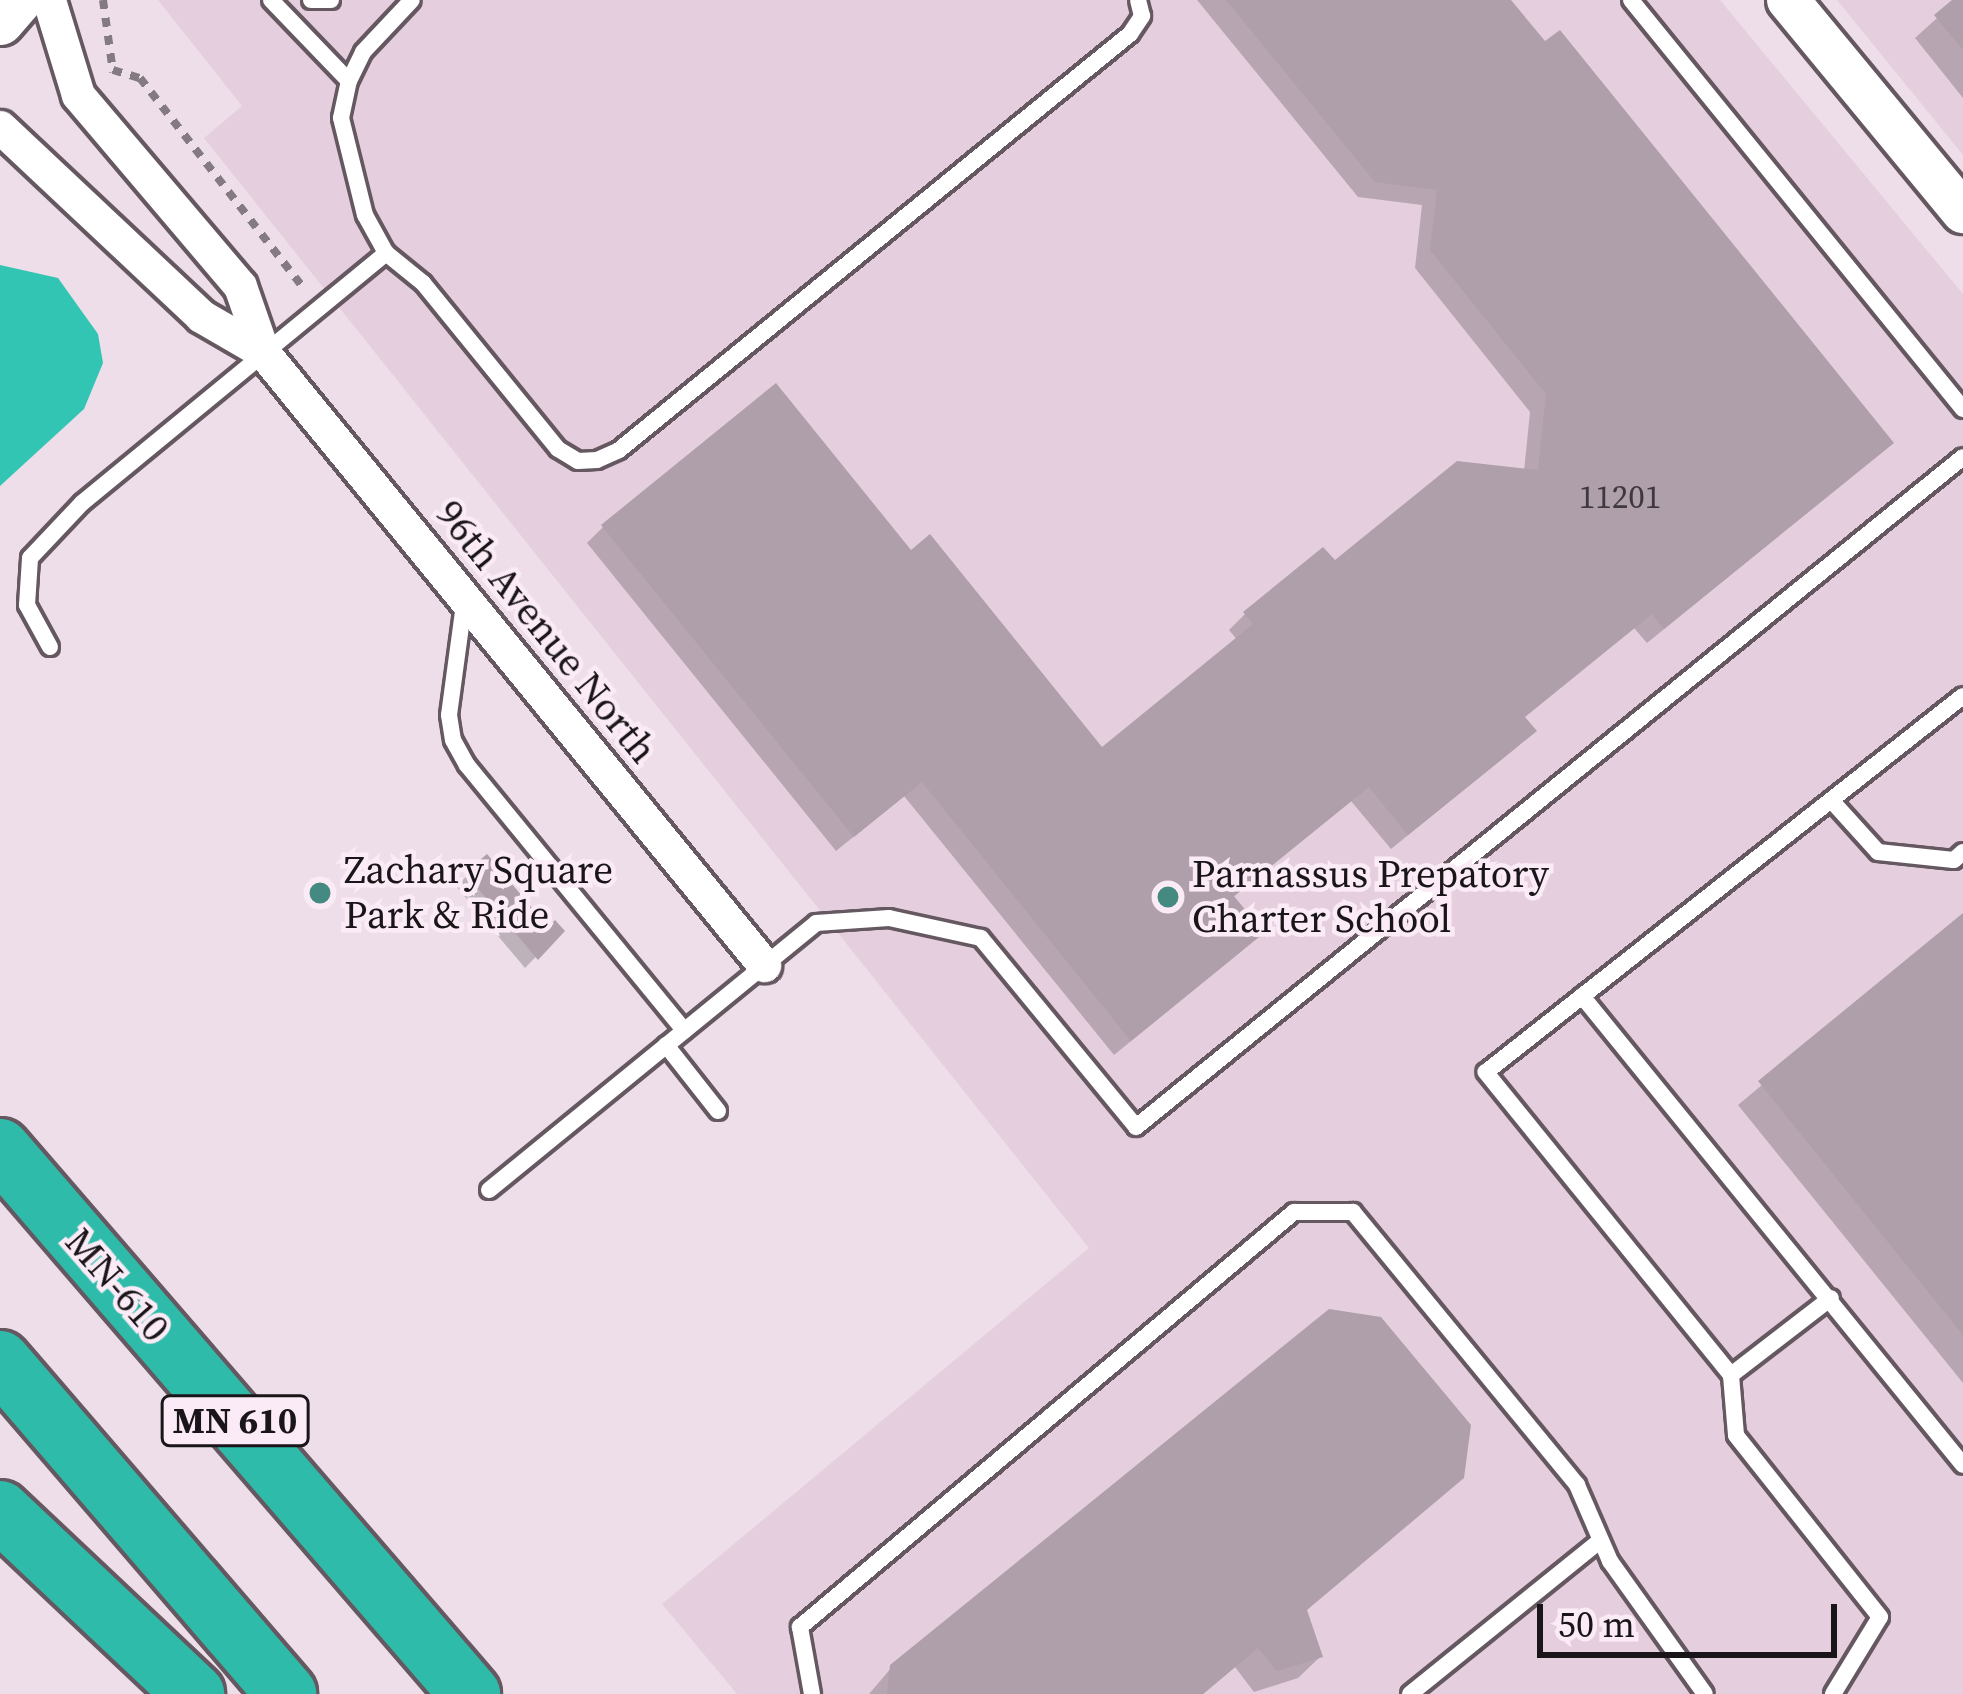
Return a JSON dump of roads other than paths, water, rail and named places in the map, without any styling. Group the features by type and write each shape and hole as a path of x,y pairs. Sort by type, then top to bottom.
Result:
{"highway":[{"name":"MN-610","path":"0,1149 470,1694"},
{"path":"0,1361 286,1694"},
{"path":"0,1511 194,1694"}],"main road":[{"path":"0,21 18,0"}],"street":[{"name":"96th Avenue North","path":"49,0 78,95 240,286 263,352 764,965"},
{"path":"1788,0 1963,212"},
{"name":"96th Avenue North","path":"0,127 201,316 263,352"}],"lane":[{"path":"272,0 349,81"},
{"path":"311,0 331,0"},
{"path":"412,0 363,52 349,81 341,118 365,215 386,254 423,284 558,449 578,460 597,460 619,450 1130,34 1142,16 1138,0"},
{"path":"1631,0 1963,409"},
{"path":"50,647 27,605 30,558 82,503 386,254"},
{"path":"489,1190 816,923 889,917 981,938 1136,1127 1963,457"},
{"path":"465,598 448,715 453,740 467,766 684,1030"},
{"path":"1833,1694 1880,1617 1736,1435 1731,1375 1486,1072 1963,696"},
{"path":"1831,800 1878,852 1954,860 1963,852"},
{"path":"1582,996 1963,1466"},
{"path":"666,1045 718,1111"},
{"path":"812,1694 800,1627 1294,1212 1353,1212 1577,1485 1601,1540 1705,1694"},
{"path":"1731,1375 1831,1298"},
{"path":"1410,1694 1601,1540"}],"place":[{"name":"Zachary Square Park & Ride","path":"320,893"},
{"name":"Parnassus Prepatory Charter School","path":"1168,897"}]}
